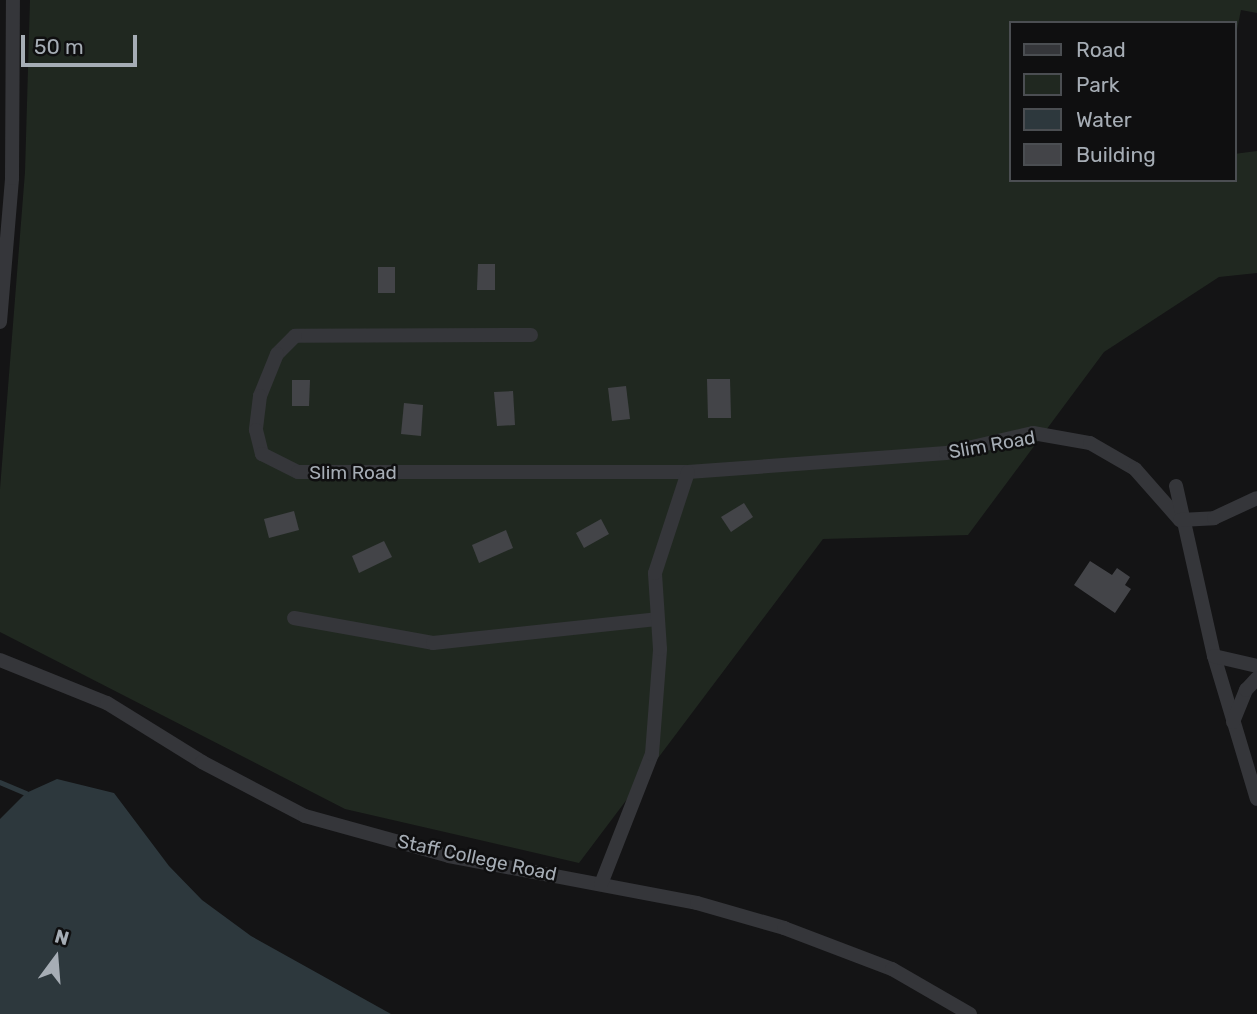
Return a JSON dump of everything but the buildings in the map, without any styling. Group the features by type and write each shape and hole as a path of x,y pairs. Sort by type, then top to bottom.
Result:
{"street":[{"path":"0,322 12,178 13,0"},
{"name":"Slim Road","path":"531,335 295,336 277,354 260,396 256,430 262,454 298,472 688,472 946,453 1032,433 1090,443 1124,462 1180,520 1232,723"},
{"path":"601,884 652,754 660,649 655,573 688,472"},
{"path":"1176,486 1180,520 1214,518 1257,498"},
{"path":"294,618 433,643 657,619"},
{"path":"1214,656 1257,666"},
{"name":"Staff College Road","path":"0,660 107,703 202,762 305,816 450,856 601,884 784,928 892,969 970,1014"},
{"path":"1257,678 1245,690 1232,723 1257,799"}],"green space":[{"path":"30,0 1257,0 1257,13 1241,10 1236,34 1236,21 1009,21 1009,182 1236,182 1236,154 1257,151 1257,273 1219,277 1104,352 968,535 823,539 579,863 345,809 0,632 0,489 25,172"}],"water":[{"path":"57,779 114,793 169,866 202,900 251,936 391,1014 0,1014 0,819 26,793"}],"waterway":[{"path":"0,782 26,793"}]}
